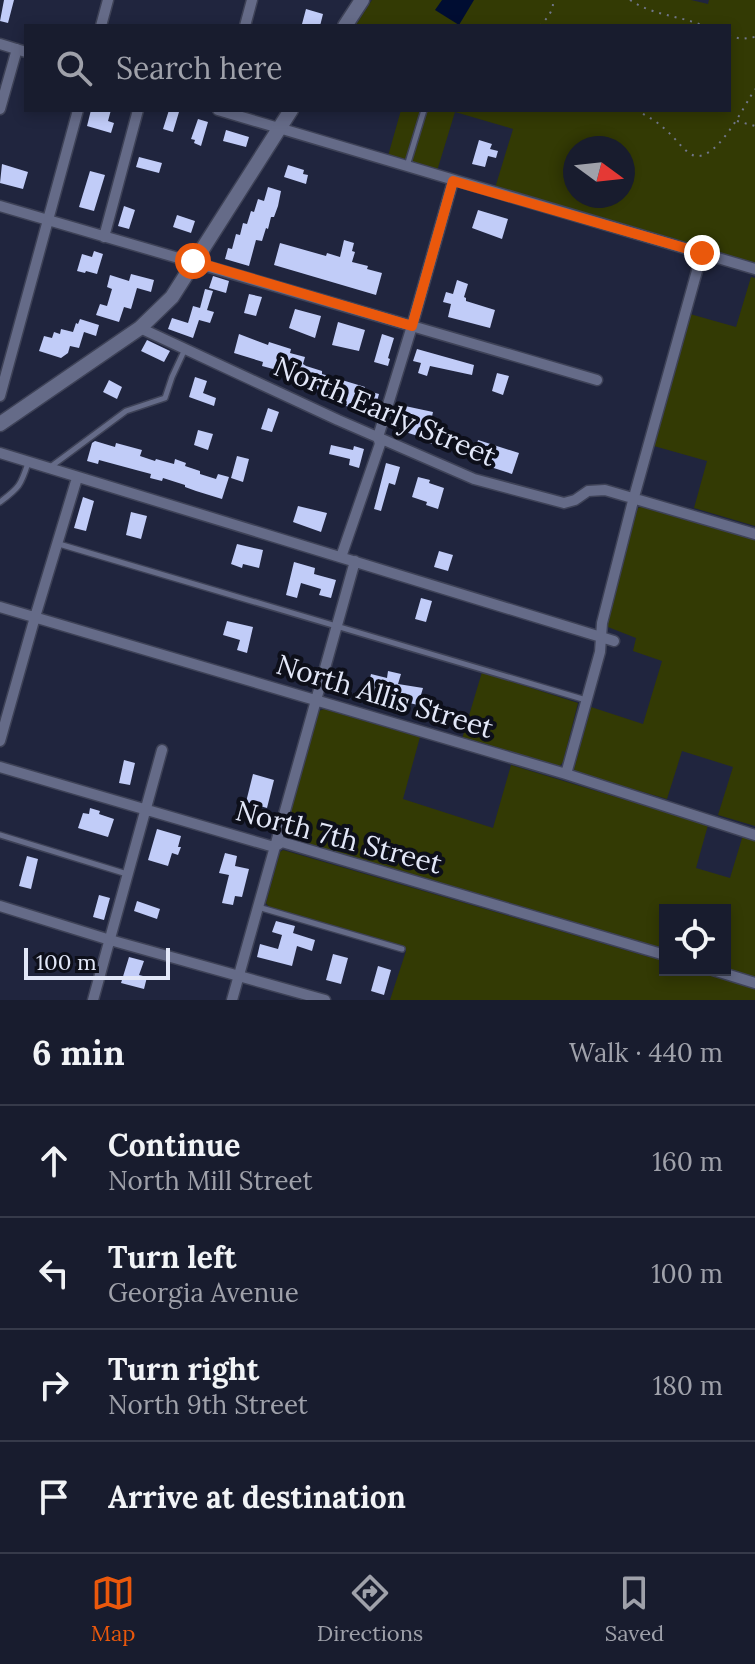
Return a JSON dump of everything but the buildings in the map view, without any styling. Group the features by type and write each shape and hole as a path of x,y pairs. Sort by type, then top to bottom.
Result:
{"main road":[{"path":"346,24 362,0"},
{"path":"0,424 140,328 172,297 290,112"}],"street":[{"path":"102,24 108,0"},
{"path":"246,24 252,0"},
{"path":"0,44 21,50 0,109"},
{"path":"0,396 5,355 48,221 77,112"},
{"path":"104,237 137,112"},
{"path":"227,112 755,269"},
{"path":"341,557 380,444 378,437 453,181"},
{"path":"0,206 597,380"},
{"path":"566,774 600,652 602,623 634,497 702,253"},
{"name":"North Early Street","path":"140,328 474,479 564,503 588,491 605,490 755,534"},
{"path":"0,453 614,641"},
{"path":"0,741 77,478"},
{"path":"232,1000 355,561"},
{"name":"North Allis Street","path":"0,607 566,774 755,835"},
{"path":"93,1000 162,750"},
{"name":"North 7th Street","path":"0,767 274,847 282,842 659,953"},
{"path":"0,906 325,1000"},
{"path":"731,976 755,983"}],"lane":[{"path":"407,167 423,112"},
{"path":"49,469 126,411 165,398 185,349"},
{"path":"0,502 16,490 29,462"},
{"path":"57,544 587,700"},
{"path":"0,835 128,874"},
{"path":"258,907 402,949"}],"path":[{"path":"542,24 551,13 553,0"},
{"path":"630,0 655,13 698,24"},
{"path":"731,36 755,37"},
{"path":"639,112 661,125 697,157 712,151 736,121 755,89"},
{"path":"736,121 755,126"}],"green space":[{"path":"372,0 691,0 708,4 709,0 755,0 755,263 564,208 635,208 635,136 563,136 563,208 495,188 513,129 455,112 731,112 731,24 356,24"},
{"path":"400,112 455,112 437,171 388,156"},
{"path":"751,277 755,278 755,526 694,508 707,461 654,446 690,314 736,327"},
{"path":"643,506 755,539 755,826 718,815 733,767 682,751 667,799 577,773 574,769 591,707 643,724 662,661 633,651 636,638 608,627 607,623 636,514 638,508"},
{"path":"482,672 578,703 563,762 559,767 462,739"},
{"path":"324,709 420,737 403,799 493,828 511,765 708,825 696,868 730,878 743,835 755,839 755,1000 390,1000 405,947 269,907 266,903 280,852 283,850 649,957 651,946 285,839 319,711"}],"water":[{"path":"442,0 474,0 460,24 435,10"}],"route":[{"path":"193,261 412,326 453,181 702,253"}]}
